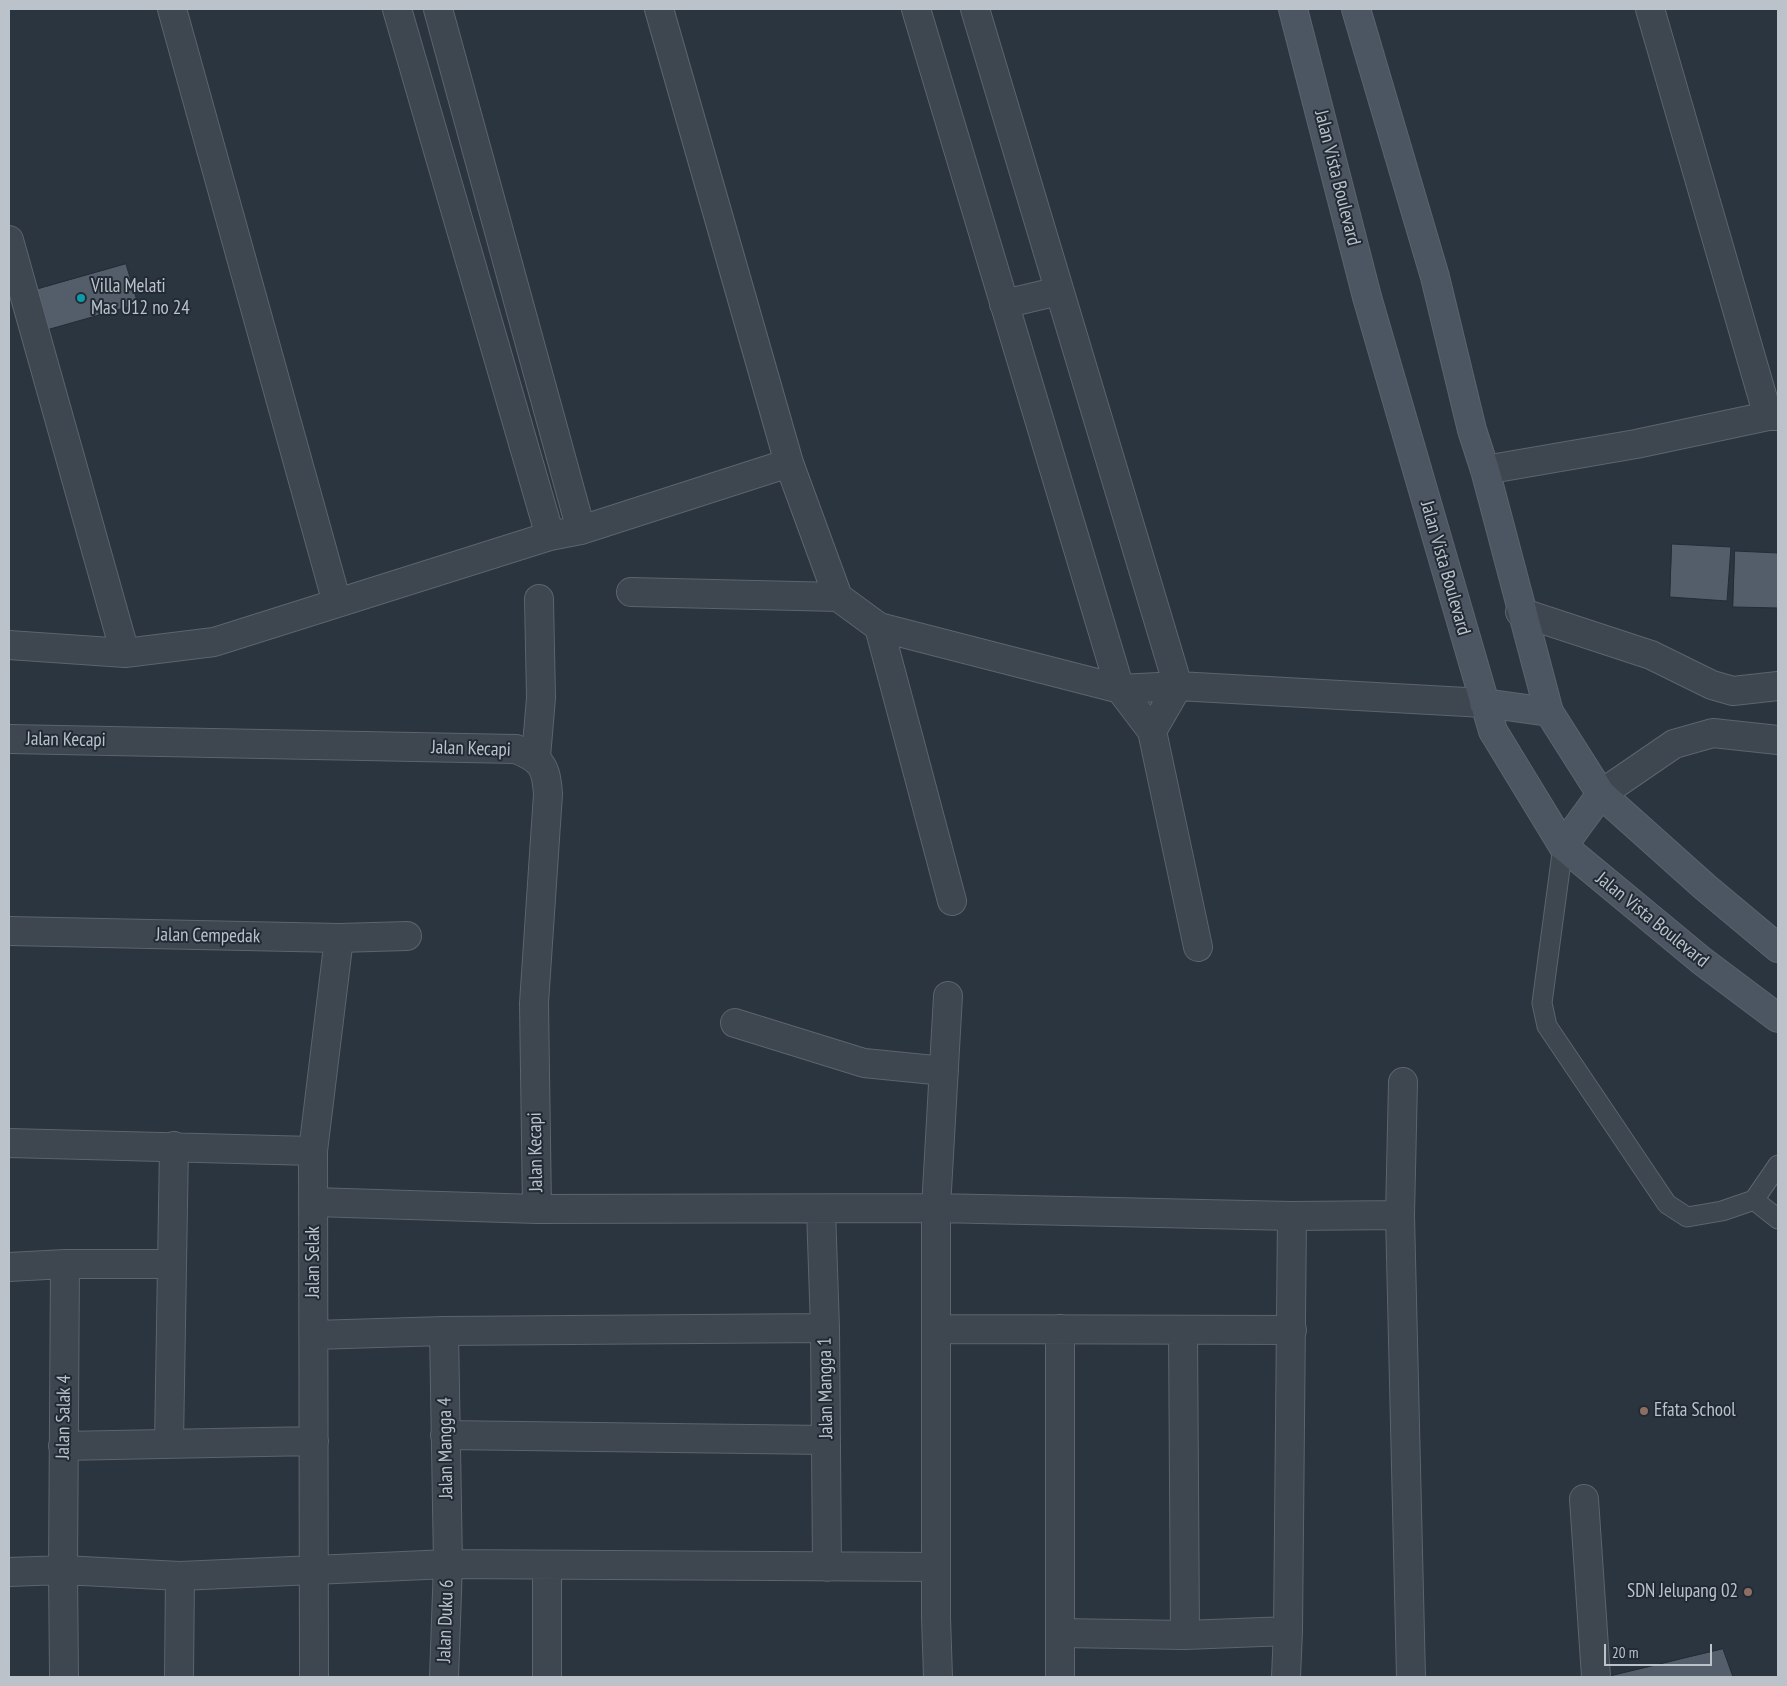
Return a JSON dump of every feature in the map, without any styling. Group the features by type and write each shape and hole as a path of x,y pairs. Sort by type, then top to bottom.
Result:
{"street":[{"path":"172,9 337,604"},
{"path":"397,9 550,536"},
{"path":"438,9 581,530"},
{"path":"659,9 789,462 838,597 879,627 1120,689 1178,686 1484,703 1548,712"},
{"path":"916,9 1120,689 1152,731 1198,947"},
{"path":"975,9 1178,686 1152,731"},
{"name":"Jalan Vista Boulevard","path":"1293,9 1367,297 1493,731 1563,846 1702,961 1778,1018"},
{"path":"1356,9 1435,277 1472,430 1485,470 1520,612 1548,712 1601,794 1705,887 1778,948"},
{"path":"1485,470 1636,444 1773,416 1650,9"},
{"path":"9,240 125,653"},
{"path":"1004,304 1059,291"},
{"path":"9,644 125,653 214,642 550,536 581,530 789,462"},
{"path":"631,592 838,597"},
{"path":"536,757 541,698 538,599"},
{"path":"1520,612 1651,655 1712,685 1733,690 1778,686"},
{"path":"879,627 952,901"},
{"path":"1563,846 1601,794 1674,744 1713,733 1778,740"},
{"name":"Jalan Kecapi","path":"9,739 516,749 536,757 547,773 548,794 534,1002 537,1209"},
{"name":"Jalan Cempedak","path":"9,931 338,938 407,936"},
{"name":"Jalan Selak","path":"314,1677 313,1151 338,938"},
{"path":"938,1677 936,1567 936,1208 948,996"},
{"path":"734,1023 864,1063 944,1071"},
{"path":"1403,1082 1400,1215 1411,1677"},
{"path":"9,1142 313,1151"},
{"path":"169,1444 170,1264 174,1146"},
{"path":"314,1202 537,1209 821,1210 936,1208 1292,1216 1400,1215"},
{"name":"Jalan Mangga 1","path":"821,1210 825,1328 827,1567"},
{"path":"1286,1677 1292,1216"},
{"path":"9,1267 65,1264 170,1264"},
{"name":"Jalan Salak 4","path":"64,1677 62,1570 65,1264"},
{"path":"314,1336 444,1331 825,1328"},
{"path":"936,1329 1292,1330"},
{"path":"1060,1329 1060,1677"},
{"path":"1183,1330 1185,1635"},
{"name":"Jalan Mangga 4","path":"444,1331 448,1564"},
{"path":"445,1434 826,1440"},
{"path":"63,1446 314,1441"},
{"path":"1584,1499 1596,1677"},
{"path":"9,1572 62,1570 180,1576 448,1564 936,1567"},
{"name":"Jalan Duku 6","path":"444,1677 448,1564"},
{"path":"547,1565 547,1677"},
{"path":"179,1677 180,1576"},
{"path":"1061,1633 1185,1635 1288,1631"}],"lane":[{"path":"1563,846 1542,1003 1547,1026 1667,1204 1687,1217 1722,1211 1754,1200 1778,1165"},
{"path":"1754,1200 1778,1219"}],"building":[{"name":"Villa Melati Mas U12 no 24","path":"126,264 138,304 36,333 24,293"},
{"path":"1672,544 1731,547 1727,601 1670,597"},
{"path":"1735,551 1778,553 1778,608 1733,607"},
{"path":"1723,1649 1733,1677 1606,1677"}],"place":[{"name":"Villa Melati Mas U12 no 24","path":"81,298"},
{"name":"Efata School","path":"1644,1411"},
{"name":"SDN Jelupang 02","path":"1748,1592"}]}
